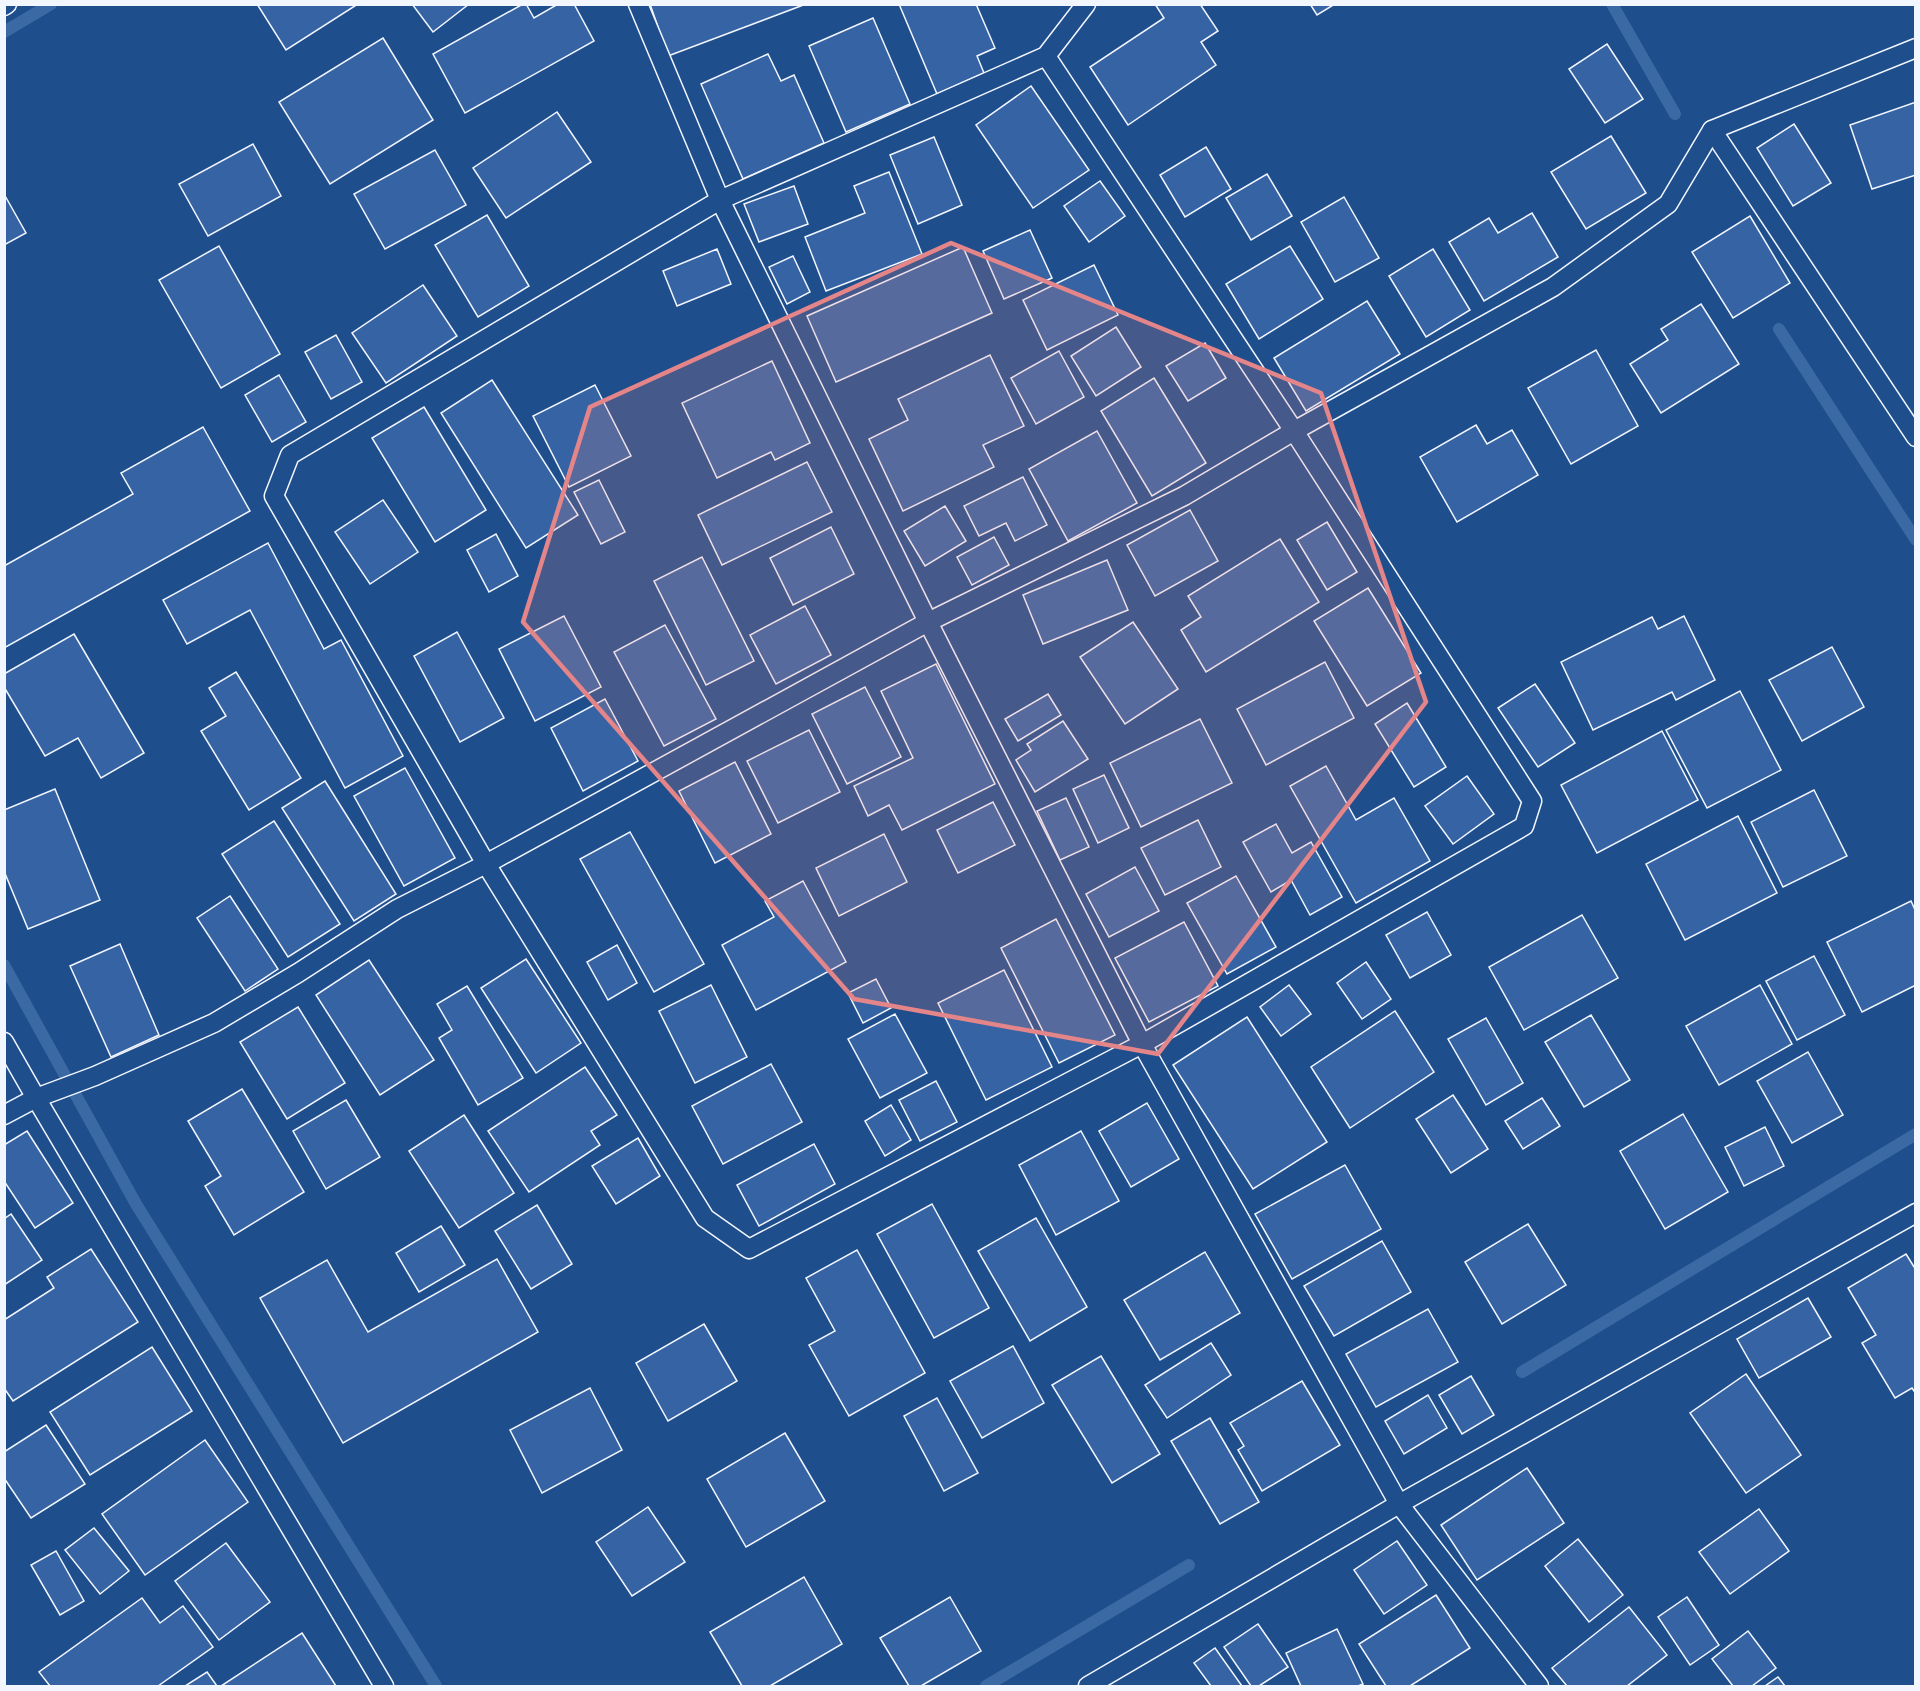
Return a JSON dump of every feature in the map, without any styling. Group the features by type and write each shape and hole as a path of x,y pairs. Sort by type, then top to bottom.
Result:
{"lane":[{"path":"638,4 720,200 928,622 1142,1044 1399,1504 1539,1686"},
{"path":"1046,56 1294,430 1532,801 1524,826 1142,1044 750,1249 705,1218 486,864 274,496 290,455 720,200 1046,56 1086,4"},
{"path":"4,1115 36,1098 95,1076 214,1023 298,973 397,909 486,864 928,622 1184,496 1294,430 1553,287 1668,204 1712,130 1916,48"},
{"path":"1712,130 1916,437"},
{"path":"4,1042 384,1686"},
{"path":"1088,1686 1399,1504 1916,1213"}],"highlighted area":[{"path":"951,243 1321,393 1426,702 1158,1054 854,999 523,622 590,407"}],"building":[{"path":"257,4 358,4 286,50"},
{"path":"412,4 469,4 433,32"},
{"path":"526,4 534,18 558,4 574,4 594,41 465,113 433,54"},
{"path":"650,4 806,4 668,56"},
{"path":"899,4 976,4 995,48 977,56 984,73 937,94"},
{"path":"1155,4 1200,4 1218,31 1201,42 1216,65 1128,125 1090,67 1164,18"},
{"path":"1310,4 1335,4 1317,15"},
{"path":"873,18 910,104 846,132 809,46"},
{"path":"383,38 433,120 330,184 279,102"},
{"path":"1607,44 1643,99 1605,123 1569,69"},
{"path":"768,54 781,81 794,75 824,143 743,179 701,84"},
{"path":"1031,86 1089,170 1033,208 976,125"},
{"path":"1916,102 1916,175 1872,189 1850,125"},
{"path":"557,112 591,162 506,218 473,168"},
{"path":"1794,124 1831,183 1793,206 1757,148"},
{"path":"1611,136 1646,193 1586,229 1551,172"},
{"path":"934,137 962,205 918,224 890,155"},
{"path":"253,144 281,196 208,236 179,184"},
{"path":"1206,147 1231,189 1185,217 1160,175"},
{"path":"435,150 466,205 385,249 354,194"},
{"path":"889,172 922,254 826,291 805,237 865,213 854,186"},
{"path":"1267,174 1292,216 1251,240 1226,198"},
{"path":"1100,181 1125,216 1089,242 1064,206"},
{"path":"794,186 808,224 759,242 744,204"},
{"path":"4,194 26,233 4,245"},
{"path":"1344,197 1379,258 1335,282 1301,222"},
{"path":"1532,213 1558,257 1484,301 1449,242 1489,218 1498,233"},
{"path":"487,215 529,286 478,317 435,245"},
{"path":"1750,216 1790,283 1733,318 1692,252"},
{"path":"1030,230 1052,278 1004,299 983,251"},
{"path":"219,246 280,354 221,388 159,280"},
{"path":"1290,246 1323,299 1259,339 1226,284"},
{"path":"963,247 992,313 836,382 807,316"},
{"path":"717,249 731,284 677,306 663,271"},
{"path":"1433,249 1470,310 1426,337 1389,276"},
{"path":"793,256 810,292 787,304 769,267"},
{"path":"1094,265 1118,315 1047,350 1023,300"},
{"path":"423,285 457,336 386,383 352,333"},
{"path":"1367,301 1400,354 1306,411 1274,358"},
{"path":"1701,304 1739,364 1661,413 1630,364 1668,340 1661,329"},
{"path":"1116,327 1141,367 1096,396 1071,356"},
{"path":"336,335 362,382 331,399 305,352"},
{"path":"1205,343 1226,378 1188,401 1166,366"},
{"path":"1596,350 1638,426 1571,464 1528,388"},
{"path":"1059,351 1084,397 1036,424 1011,378"},
{"path":"990,355 1024,426 983,445 994,467 903,511 869,439 908,420 898,399"},
{"path":"772,361 810,443 775,460 771,452 717,478 682,403"},
{"path":"279,375 306,422 272,442 245,395"},
{"path":"1154,378 1206,463 1152,496 1101,411"},
{"path":"492,380 578,515 526,548 441,413"},
{"path":"595,385 631,456 569,487 533,416"},
{"path":"424,407 486,510 435,542 372,438"},
{"path":"1476,425 1487,444 1512,430 1538,475 1457,522 1420,457"},
{"path":"203,427 250,511 4,648 4,566 133,494 121,473"},
{"path":"1097,431 1137,503 1068,541 1029,469"},
{"path":"807,462 832,512 722,565 698,515"},
{"path":"1023,477 1047,525 1015,541 1006,523 979,536 964,506"},
{"path":"599,480 625,532 601,544 574,492"},
{"path":"383,500 418,552 370,584 335,532"},
{"path":"945,506 966,541 925,566 904,531"},
{"path":"1190,510 1218,561 1155,596 1127,545"},
{"path":"1327,522 1357,572 1327,590 1297,540"},
{"path":"831,527 854,574 793,605 770,558"},
{"path":"496,534 518,576 489,592 467,550"},
{"path":"994,537 1009,565 972,585 957,557"},
{"path":"1280,539 1319,602 1206,672 1181,630 1201,617 1188,596"},
{"path":"268,543 324,649 341,640 403,756 345,788 250,610 187,644 163,600"},
{"path":"702,557 754,661 706,685 654,581"},
{"path":"1107,560 1128,610 1043,644 1023,595"},
{"path":"1368,588 1421,673 1367,706 1314,621"},
{"path":"805,606 831,655 776,684 750,635"},
{"path":"564,616 601,687 535,721 499,649"},
{"path":"1684,616 1715,680 1676,700 1672,692 1593,730 1561,662 1652,617 1658,629"},
{"path":"1133,622 1178,689 1125,724 1080,657"},
{"path":"665,625 716,719 664,746 614,652"},
{"path":"457,632 504,718 460,742 414,656"},
{"path":"74,634 144,753 101,778 78,738 45,756 4,687 4,674"},
{"path":"1832,647 1864,707 1802,741 1769,680"},
{"path":"1325,662 1354,718 1266,765 1237,709"},
{"path":"936,664 995,784 902,830 889,805 868,816 854,786 913,758 881,691"},
{"path":"236,672 301,778 249,810 201,731 226,716 209,688"},
{"path":"1535,684 1575,743 1538,767 1498,708"},
{"path":"865,687 901,757 847,784 812,714"},
{"path":"1740,691 1781,770 1707,808 1666,730"},
{"path":"1048,694 1061,715 1018,741 1005,719"},
{"path":"605,699 638,761 583,791 551,728"},
{"path":"1407,703 1446,767 1414,787 1375,724"},
{"path":"1200,719 1232,783 1141,827 1110,763"},
{"path":"1063,721 1088,759 1035,792 1016,760 1031,750 1027,744"},
{"path":"809,730 840,792 778,823 747,761"},
{"path":"1662,731 1698,800 1597,853 1561,785"},
{"path":"735,762 771,834 715,863 679,791"},
{"path":"1326,766 1356,820 1394,798 1430,861 1356,903 1290,786"},
{"path":"405,768 455,858 404,886 354,796"},
{"path":"1104,775 1129,828 1098,843 1073,789"},
{"path":"1467,776 1494,814 1453,844 1425,806"},
{"path":"325,781 396,894 354,921 282,808"},
{"path":"55,789 100,900 28,929 4,871 4,810"},
{"path":"1814,790 1847,856 1783,887 1751,822"},
{"path":"1066,798 1089,847 1060,860 1037,811"},
{"path":"993,802 1015,845 958,873 937,830"},
{"path":"1738,816 1777,893 1685,940 1646,864"},
{"path":"1198,820 1221,867 1165,895 1141,848"},
{"path":"274,821 340,924 288,957 222,854"},
{"path":"1276,824 1292,853 1311,842 1342,897 1310,915 1291,880 1271,892 1243,842"},
{"path":"630,832 704,964 654,992 580,859"},
{"path":"884,834 907,882 839,916 816,868"},
{"path":"1135,867 1159,911 1109,937 1086,894"},
{"path":"1236,876 1276,947 1227,974 1187,903"},
{"path":"803,881 846,962 756,1010 722,945 774,917 765,901"},
{"path":"230,896 278,969 245,991 197,918"},
{"path":"1911,901 1916,912 1916,985 1862,1012 1827,942"},
{"path":"1427,912 1451,955 1410,978 1386,935"},
{"path":"1582,915 1618,978 1524,1030 1489,967"},
{"path":"1056,919 1115,1035 1059,1063 1001,948"},
{"path":"1184,922 1218,986 1149,1022 1115,958"},
{"path":"120,944 159,1035 111,1057 70,966"},
{"path":"617,945 637,983 608,1000 587,962"},
{"path":"1814,956 1845,1015 1797,1040 1766,981"},
{"path":"526,959 581,1043 536,1073 481,988"},
{"path":"369,960 434,1060 380,1095 316,995"},
{"path":"1366,962 1391,999 1362,1019 1337,983"},
{"path":"1004,970 1052,1067 986,1100 938,1003"},
{"path":"876,979 891,1008 863,1023 848,993"},
{"path":"711,985 747,1057 695,1083 659,1011"},
{"path":"1289,985 1311,1014 1281,1036 1260,1007"},
{"path":"1760,985 1792,1044 1719,1085 1686,1026"},
{"path":"467,986 523,1078 478,1105 439,1038 452,1030 437,1004"},
{"path":"298,1007 345,1083 287,1119 240,1042"},
{"path":"1395,1011 1434,1072 1350,1128 1311,1067"},
{"path":"895,1014 927,1073 880,1098 848,1039"},
{"path":"1591,1015 1630,1080 1584,1107 1545,1042"},
{"path":"1247,1017 1327,1142 1253,1189 1173,1065"},
{"path":"1486,1018 1523,1083 1486,1105 1448,1039"},
{"path":"1808,1052 1843,1115 1792,1143 1757,1081"},
{"path":"771,1064 802,1122 723,1164 692,1106"},
{"path":"585,1067 617,1115 591,1131 600,1145 529,1192 488,1131"},
{"path":"936,1081 957,1122 920,1141 899,1100"},
{"path":"242,1089 304,1192 234,1235 205,1186 221,1176 188,1121"},
{"path":"1453,1095 1488,1149 1451,1173 1416,1119"},
{"path":"1542,1098 1560,1126 1523,1149 1505,1121"},
{"path":"346,1100 380,1157 326,1189 293,1131"},
{"path":"1147,1103 1179,1159 1131,1187 1099,1131"},
{"path":"891,1105 911,1140 885,1156 865,1121"},
{"path":"1683,1114 1728,1192 1665,1229 1620,1151"},
{"path":"464,1115 514,1193 459,1228 409,1151"},
{"path":"1765,1127 1784,1166 1744,1186 1725,1147"},
{"path":"27,1131 73,1203 35,1228 4,1181 4,1145"},
{"path":"1081,1131 1119,1201 1056,1235 1019,1165"},
{"path":"638,1138 660,1176 616,1204 592,1166"},
{"path":"814,1144 835,1184 759,1226 737,1185"},
{"path":"1345,1165 1381,1229 1292,1279 1255,1214"},
{"path":"932,1204 989,1308 934,1338 877,1234"},
{"path":"537,1205 572,1264 531,1289 495,1231"},
{"path":"11,1214 42,1260 4,1285 4,1219"},
{"path":"1036,1218 1087,1307 1030,1341 978,1251"},
{"path":"1528,1224 1566,1285 1502,1324 1465,1262"},
{"path":"441,1226 465,1265 419,1292 396,1253"},
{"path":"1382,1241 1411,1292 1334,1336 1304,1286"},
{"path":"91,1249 138,1322 13,1401 4,1388 4,1320 54,1288 47,1277"},
{"path":"857,1250 925,1373 849,1416 809,1345 835,1331 806,1278"},
{"path":"1205,1252 1240,1313 1160,1360 1124,1300"},
{"path":"1906,1254 1916,1270 1916,1394 1912,1388 1895,1398 1862,1343 1876,1335 1848,1288"},
{"path":"497,1259 538,1332 343,1443 260,1298 327,1260 368,1332"},
{"path":"1808,1298 1831,1337 1759,1378 1737,1339"},
{"path":"1428,1309 1458,1362 1376,1407 1346,1354"},
{"path":"704,1324 737,1381 668,1421 636,1363"},
{"path":"1211,1343 1231,1375 1167,1418 1145,1385"},
{"path":"1013,1346 1044,1403 982,1438 950,1381"},
{"path":"152,1347 192,1411 90,1475 50,1412"},
{"path":"1101,1356 1160,1454 1112,1483 1052,1385"},
{"path":"1746,1374 1801,1455 1746,1493 1690,1413"},
{"path":"1471,1376 1494,1415 1462,1434 1439,1395"},
{"path":"1302,1381 1340,1445 1262,1491 1238,1450 1244,1446 1230,1423"},
{"path":"590,1388 622,1450 542,1493 510,1430"},
{"path":"1428,1395 1447,1428 1404,1454 1385,1421"},
{"path":"937,1398 978,1473 944,1491 904,1416"},
{"path":"1210,1418 1259,1502 1220,1524 1171,1441"},
{"path":"46,1425 85,1484 31,1518 4,1478 4,1452"},
{"path":"785,1433 825,1501 746,1547 707,1479"},
{"path":"205,1440 248,1502 145,1575 102,1514"},
{"path":"1527,1468 1564,1523 1477,1580 1441,1525"},
{"path":"648,1507 685,1562 632,1596 596,1542"},
{"path":"1759,1509 1789,1551 1730,1594 1699,1552"},
{"path":"94,1528 129,1571 100,1594 65,1550"},
{"path":"1578,1539 1623,1595 1589,1622 1545,1566"},
{"path":"1397,1541 1427,1585 1384,1614 1354,1570"},
{"path":"226,1543 270,1602 219,1640 175,1581"},
{"path":"56,1551 84,1601 60,1615 31,1565"},
{"path":"804,1577 842,1644 770,1686 742,1686 710,1632"},
{"path":"1436,1595 1470,1648 1410,1686 1386,1686 1359,1644"},
{"path":"950,1597 981,1651 921,1686 909,1686 880,1638"},
{"path":"1687,1597 1719,1645 1690,1665 1658,1617"},
{"path":"142,1598 160,1623 183,1606 213,1647 158,1686 50,1686 39,1672"},
{"path":"1629,1607 1667,1655 1627,1686 1567,1686 1552,1668"},
{"path":"1258,1624 1288,1667 1259,1686 1251,1686 1224,1647"},
{"path":"1337,1629 1363,1684 1358,1686 1301,1686 1286,1653"},
{"path":"1748,1631 1776,1668 1752,1686 1733,1686 1712,1659"},
{"path":"302,1633 336,1686 221,1686"},
{"path":"1215,1648 1242,1686 1211,1686 1194,1663"},
{"path":"207,1672 217,1686 185,1686"},
{"path":"1778,1677 1785,1686 1765,1686"}],"waterway":[{"path":"4,32 51,4"},
{"path":"1612,4 1675,114"},
{"path":"1779,329 1916,540"},
{"path":"4,965 136,1204 436,1686"},
{"path":"1522,1372 1916,1134"},
{"path":"986,1686 1189,1565"}]}
